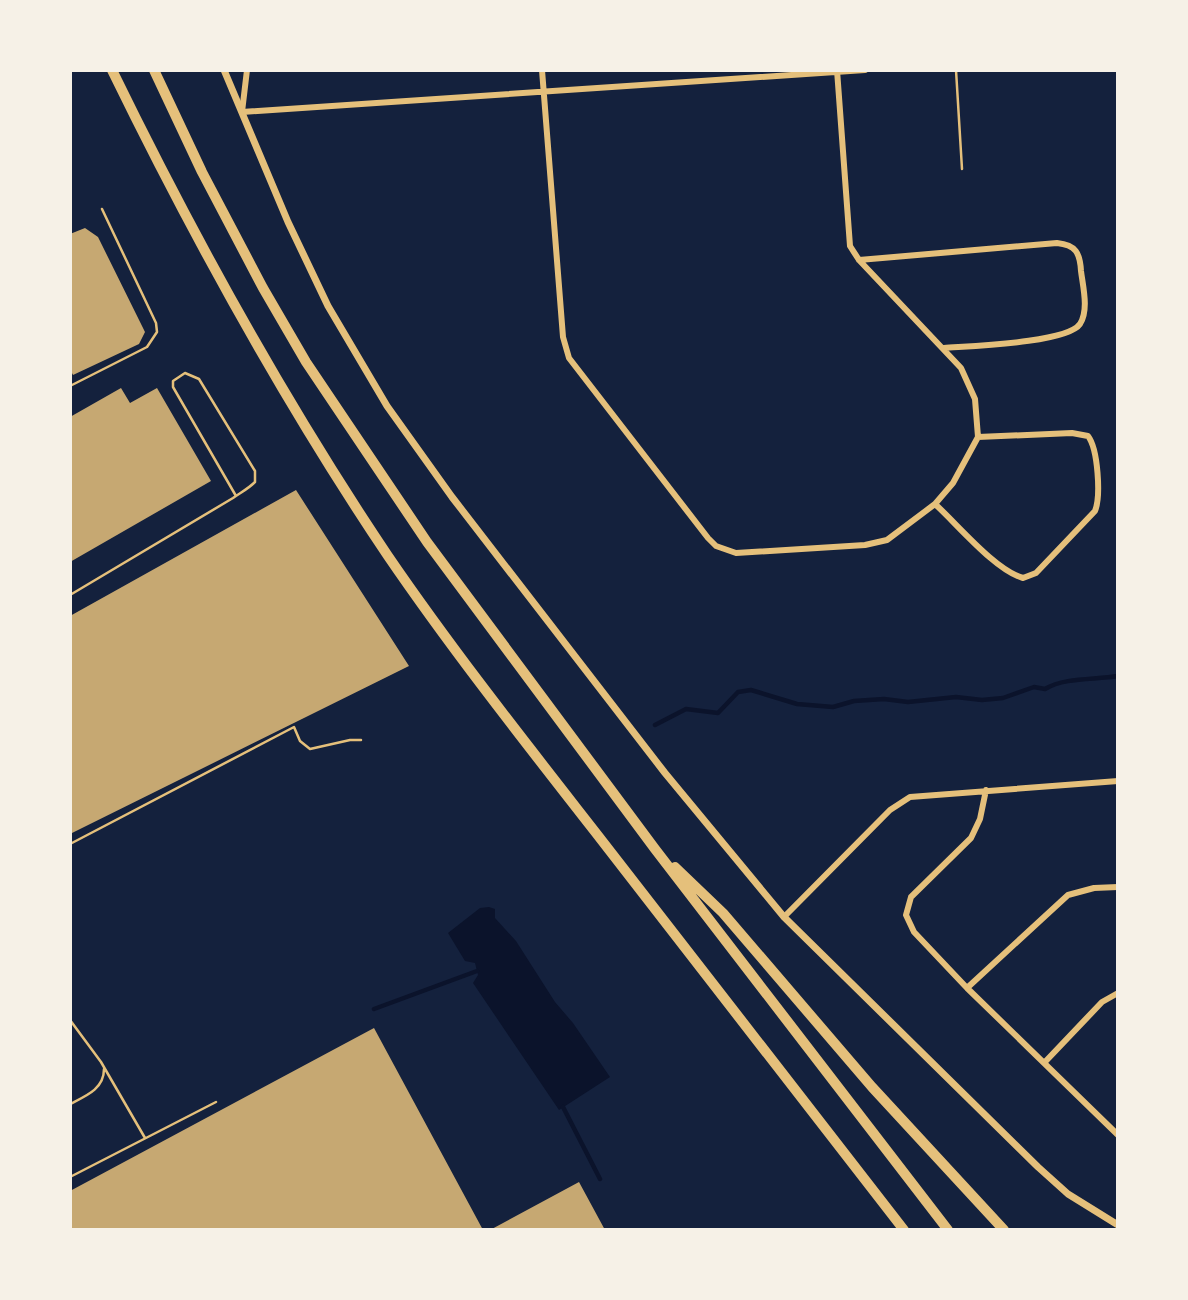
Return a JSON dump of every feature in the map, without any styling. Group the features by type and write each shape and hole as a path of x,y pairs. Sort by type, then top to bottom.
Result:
{"highway":[{"path":"112,70 167,182 240,318 289,402 389,557 508,719 904,1230"},
{"path":"154,70 201,172 263,289 306,362 427,542 655,849 948,1230"},
{"path":"655,849 703,892 872,1087 1004,1230"}],"street":[{"path":"223,70 308,266 358,360 387,406 460,507 564,643 665,773 784,917 1038,1167 1068,1194 1118,1225"},
{"path":"243,112 247,70"},
{"path":"542,70 563,337 569,358 708,538 716,546 736,553 878,543 887,540 935,504 953,483 978,437 975,398 961,368 853,253 849,239 837,71"},
{"path":"243,112 865,70"},
{"path":"859,260 1057,243 1072,246 1077,250 1084,310 1079,325 1073,331 1051,338 944,348"},
{"path":"935,504 994,560 1006,570 1023,578 1036,573 1095,511 1098,499 1095,448 1088,436 1072,433 978,437"},
{"path":"784,917 901,802 922,795 1118,781"},
{"path":"986,790 980,819 971,838 911,897 906,906 908,923 967,988 1118,1135"},
{"path":"967,988 1068,895 1094,888 1118,887"},
{"path":"1044,1063 1102,1002 1118,993"}],"lane":[{"path":"956,70 962,169"},
{"path":"70,386 147,347 157,332 156,323 102,209"},
{"path":"70,596 236,496 255,482 255,471 199,379 185,373 173,381 173,387 236,496"},
{"path":"70,844 295,727 300,741 310,749 361,740"},
{"path":"70,1020 146,1138"},
{"path":"70,1104 95,1090 104,1076 104,1069"},
{"path":"70,1177 216,1102"}],"water":[{"path":"480,908 495,909 495,918 516,941 555,1002 610,1077 559,1110 473,983 478,975 475,963 465,961 448,933"}],"building":[{"path":"85,228 98,237 145,332 139,344 73,375 70,369 70,234"},
{"path":"121,388 130,403 157,388 211,481 70,562 70,417"},
{"path":"296,490 409,666 70,834 70,616"},
{"path":"374,1028 483,1230 70,1230 70,1191"},
{"path":"579,1182 605,1230 490,1230"}],"waterway":[{"path":"655,725 686,709 718,713 738,692 751,690 797,704 833,707 854,701 884,699 908,702 956,697 982,700 1003,698 1034,687 1045,689 1071,681 1118,676"},
{"path":"374,1009 477,971"},
{"path":"563,1107 600,1179"}]}
